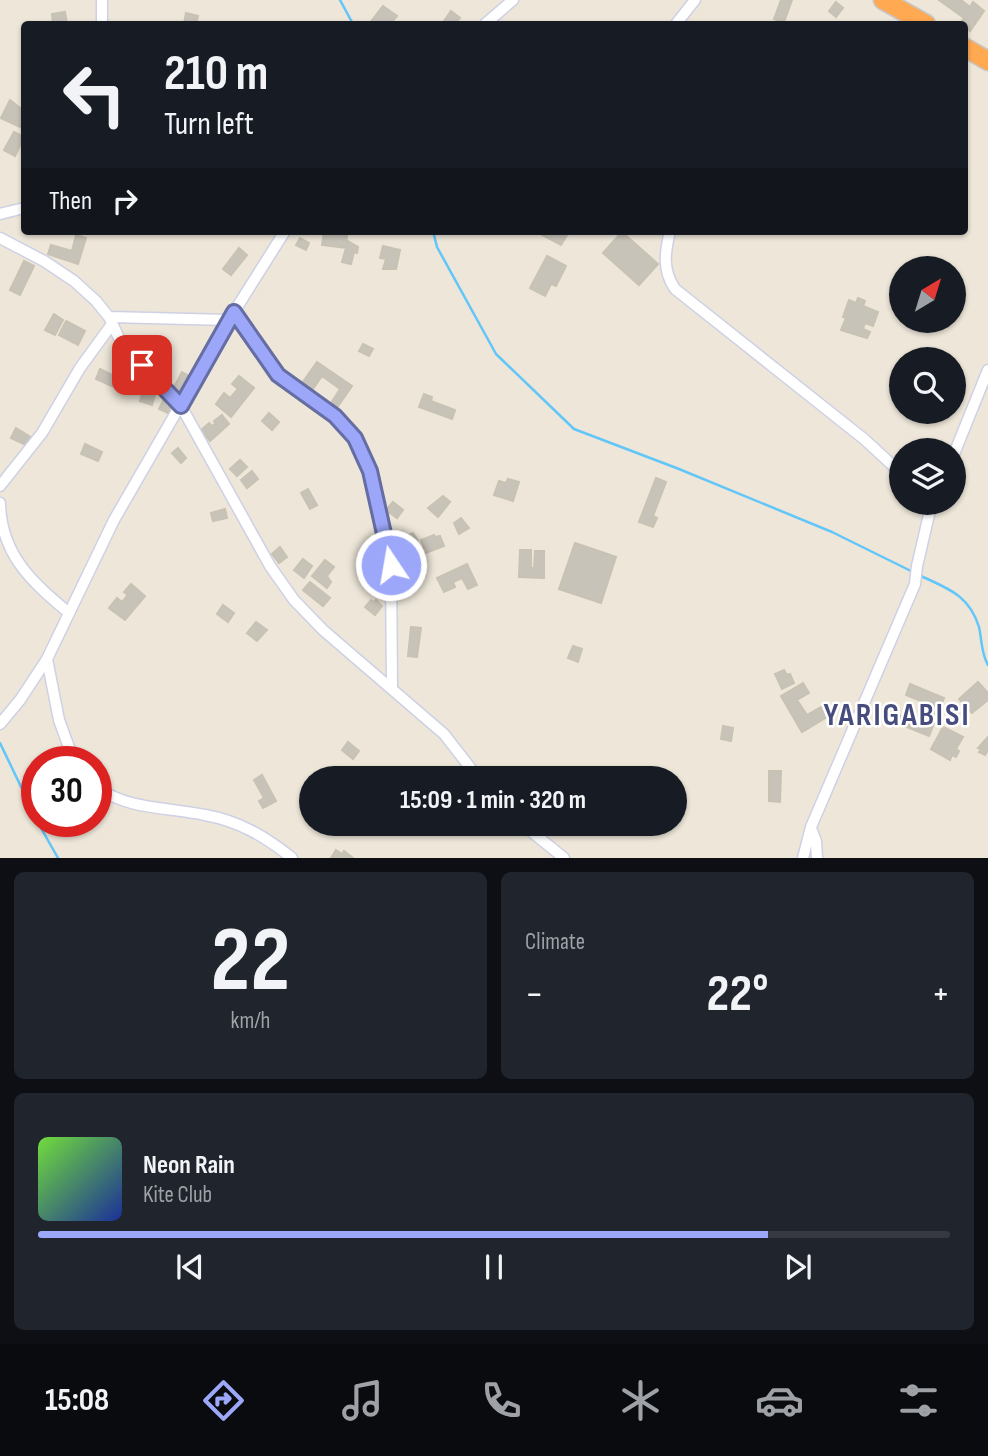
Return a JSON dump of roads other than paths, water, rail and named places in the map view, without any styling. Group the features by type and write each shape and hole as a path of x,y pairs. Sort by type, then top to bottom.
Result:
{"highway":[{"path":"886,1 921,21"},
{"path":"968,49 988,61"}],"street":[{"path":"102,0 102,21"},
{"path":"488,21 513,0"},
{"path":"678,21 695,0"},
{"path":"0,214 21,209"},
{"path":"0,724 20,700 47,659 114,520 231,316 282,235"},
{"path":"669,235 665,265 668,279 675,289 864,439 889,462"},
{"path":"0,238 44,261 74,281 96,301 111,321 121,342 181,406 270,566 293,600 323,630 453,744 469,766"},
{"path":"111,321 231,316"},
{"path":"231,316 278,375 335,416 355,438 370,471 391,565 392,689"},
{"path":"0,486 41,433 111,321"},
{"path":"960,438 988,370"},
{"path":"0,503 5,532 16,561 44,592 69,613"},
{"path":"803,858 811,827 915,584 929,515"},
{"path":"47,659 59,720 69,746"},
{"path":"112,797 130,804 208,815 242,825 270,840 292,858"},
{"path":"811,827 816,841 817,858"},
{"path":"537,836 564,858"}],"waterway":[{"path":"340,0 351,21"},
{"path":"434,235 437,247 496,354 574,429 832,532 913,572"},
{"path":"919,575 963,599 975,616 988,665"},
{"path":"0,743 21,787"},
{"path":"46,837 58,858"}],"district":[{"name":"YARIGABISI","path":"897,715"}]}
